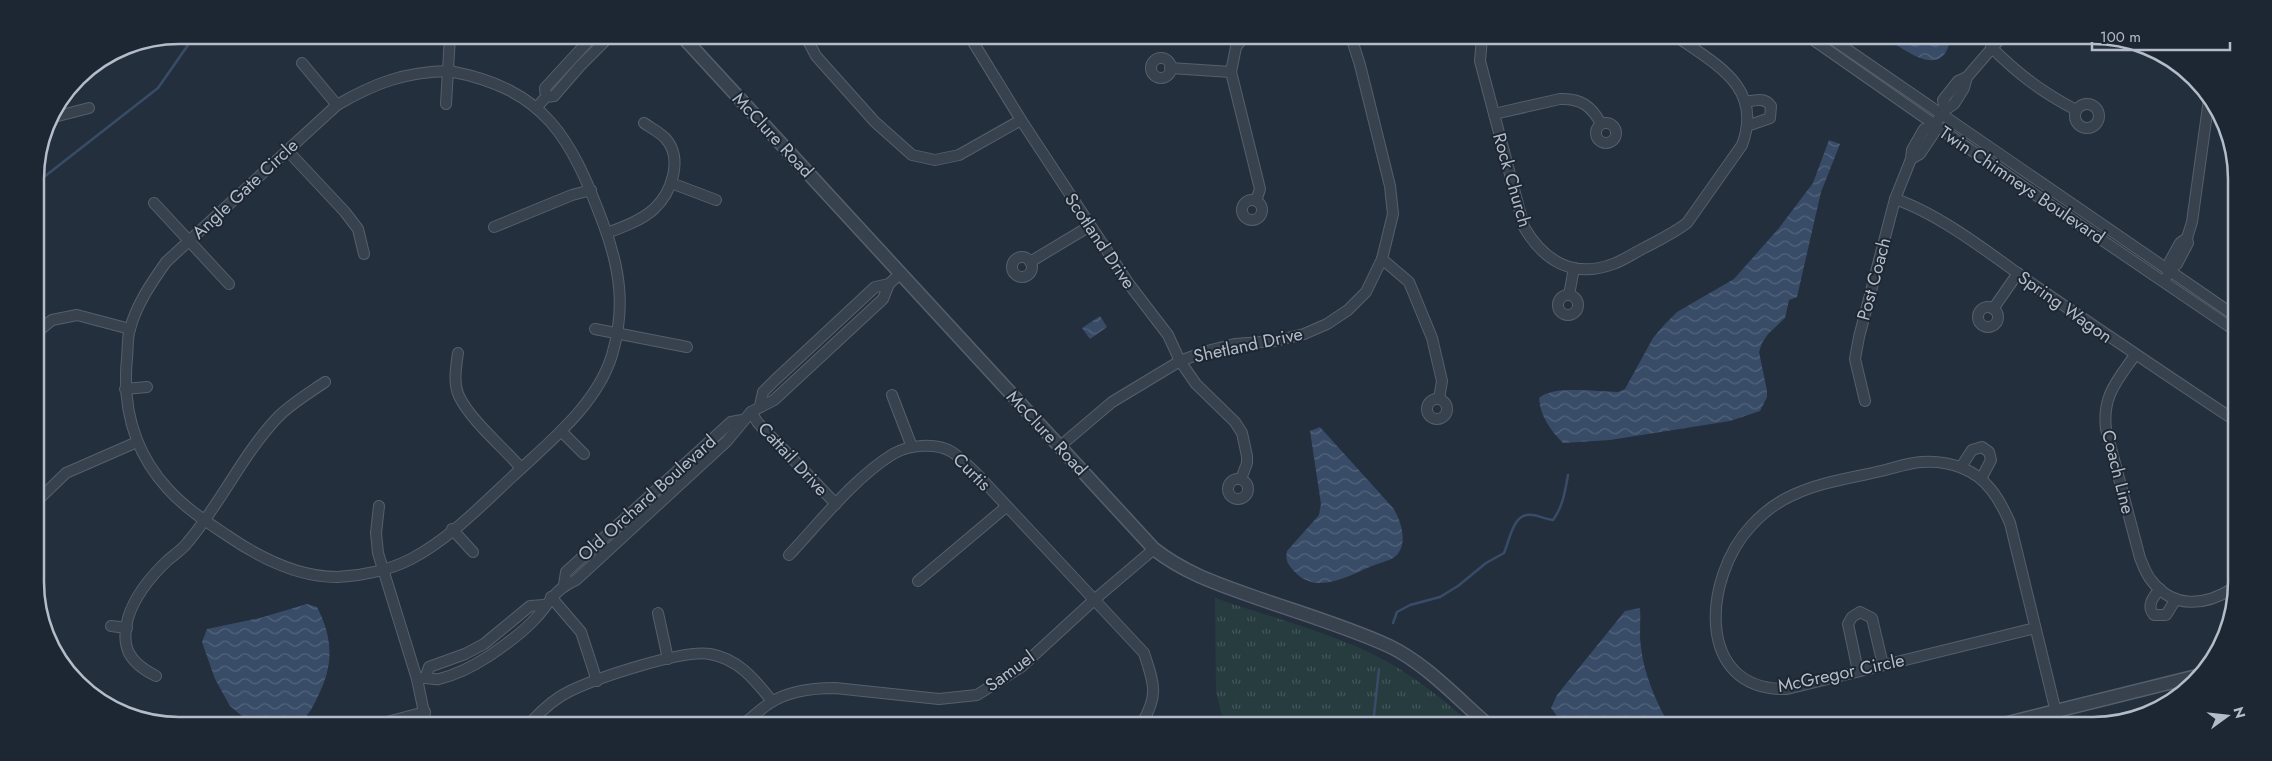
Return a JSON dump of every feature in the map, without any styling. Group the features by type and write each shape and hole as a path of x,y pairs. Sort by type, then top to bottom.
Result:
{"street":[{"path":"446,104 450,44"},
{"path":"546,98 545,88 586,44"},
{"path":"536,108 546,98 554,96 602,44"},
{"name":"McClure Road","path":"689,44 1154,549 1171,563 1200,578 1350,630 1391,648 1433,676 1479,717"},
{"path":"810,44 816,56 875,122 912,155 935,160 959,155 1021,120"},
{"name":"Scotland Drive","path":"974,44 1090,226 1129,284 1168,335 1180,361 1196,384 1217,402 1242,433 1248,456 1241,479"},
{"path":"1238,44 1231,72 1260,189 1256,201"},
{"name":"Shetland Drive","path":"1059,447 1112,402 1180,361 1207,351 1235,344 1275,341 1304,334 1327,324 1348,310 1366,292 1382,259 1393,214 1390,186 1353,44"},
{"name":"Rock Church","path":"1482,44 1480,62 1524,226 1532,241 1545,255 1574,268 1600,268 1614,264 1687,223 1734,159 1742,145 1747,126 1743,94 1733,78 1687,44"},
{"name":"Twin Chimneys Boulevard","path":"1819,44 1933,127 2228,326"},
{"name":"Twin Chimneys Boulevard","path":"1840,44 1943,112 2171,269 2228,311"},
{"path":"1933,127 1943,112 1943,100 1958,81 1967,77 1994,44"},
{"path":"1991,47 2017,73 2047,94 2076,110"},
{"path":"302,64 337,105"},
{"path":"1170,68 1231,72"},
{"name":"Angle Gate Circle","path":"449,72 468,75 511,91 536,108 564,138 577,158 607,233 618,272 620,308 618,333 611,358 601,380 581,408 561,431 468,518 410,560 384,570 337,577 307,574 275,564 204,520 168,489 153,470 137,442 128,412 125,389 130,329 147,288 166,262 337,105 363,90 401,76 449,72"},
{"path":"1494,114 1560,99 1568,99 1586,104 1601,124"},
{"path":"1745,102 1762,99 1771,106 1770,118 1747,126"},
{"path":"2163,281 2177,264 2188,243 2187,238 2192,222 2207,106"},
{"path":"60,116 89,108"},
{"path":"607,233 624,226 655,208 671,184 675,166 673,152 666,139 644,123"},
{"name":"Post Coach","path":"1865,401 1855,359 1859,336 1895,199 1911,159 1920,154 1934,134 1933,127"},
{"path":"288,150 345,212 358,229 364,254"},
{"path":"671,184 716,200"},
{"path":"494,227 591,190"},
{"name":"Spring Wagon","path":"1895,199 1917,207 2228,416"},
{"path":"154,203 229,284"},
{"path":"1030,262 1090,226"},
{"path":"1382,259 1409,282 1432,338 1442,381 1438,399"},
{"path":"1569,295 1574,268"},
{"name":"Old Orchard Boulevard","path":"422,678 438,679 465,669 489,656 535,619 548,601 564,585 576,580 727,441 742,420 755,409 763,392 781,374 876,287 889,284 901,273"},
{"path":"1993,309 2018,273"},
{"path":"44,326 52,320 77,315 130,329"},
{"path":"595,329 687,347"},
{"path":"458,353 455,377 459,396 475,418 521,468"},
{"name":"Coach Line","path":"2135,355 2109,394 2104,415 2140,558 2149,578 2160,589 2176,599 2201,603 2227,592"},
{"path":"156,676 140,668 130,658 126,628 137,596 155,573 188,543 262,436 280,416 325,382"},
{"path":"125,389 147,387"},
{"path":"892,395 912,447"},
{"name":"Cattail Drive","path":"755,409 758,423 836,504"},
{"path":"561,431 584,454"},
{"path":"44,494 66,473 137,442"},
{"name":"Curtis","path":"789,555 836,504 873,469 894,453 912,447 931,446 951,451 975,472 1144,653 1153,680 1154,694 1152,707 1146,717"},
{"path":"1961,467 1972,450 1982,447 1989,452 1991,460 1981,479"},
{"name":"McGregor Circle","path":"2035,628 1787,689 1769,689 1752,684 1739,677 1720,649 1716,633 1721,577 1733,550 1750,527 1767,511 1793,495 1829,483 1920,462 1941,463 1961,467 1981,479 1995,495 2010,524 2056,712"},
{"path":"378,506 376,533 384,570 422,678 426,717"},
{"path":"918,581 1006,507"},
{"path":"452,529 473,552"},
{"name":"Samuel","path":"752,717 772,701 801,691 819,688 844,688 939,698 977,695 1021,667 1094,600 1154,549"},
{"path":"2160,589 2150,602 2154,615 2166,615 2176,599"},
{"path":"548,601 581,632 597,681"},
{"path":"1858,671 1848,624 1852,617 1860,612 1872,618 1883,665"},
{"path":"658,613 668,659"},
{"path":"110,626 126,628"},
{"path":"536,717 543,709 569,691 668,659 694,653 711,654 730,660 751,674 772,701"},
{"path":"2036,717 2189,678"}],"green space":[{"path":"1215,598 1321,633 1371,653 1402,670 1463,717 1222,717 1216,692"}],"water":[{"path":"1896,44 1949,44 1946,52 1940,58 1932,60 1924,59"},
{"path":"1829,140 1840,144 1821,192 1797,297 1789,300 1785,318 1768,334 1759,352 1767,391 1767,397 1760,411 1730,421 1610,440 1563,443 1547,423 1541,411 1539,398 1546,394 1565,390 1618,392 1625,389 1653,338 1665,324 1677,312 1734,279 1779,228 1813,183"},
{"path":"1100,316 1107,327 1090,339 1082,328"},
{"path":"1320,427 1393,508 1401,525 1403,538 1400,550 1392,558 1343,579 1322,583 1312,582 1303,578 1294,571 1286,557 1287,551 1319,515 1321,504 1310,431"},
{"path":"307,604 317,607 329,641 329,662 323,685 315,703 306,717 243,717 230,706 215,679 202,642 207,629 260,618"},
{"path":"1640,608 1640,642 1645,668 1655,697 1665,717 1558,717 1551,708 1557,695 1625,611"}],"waterway":[{"path":"44,177 158,88 189,44"},
{"path":"1393,623 1397,612 1410,605 1440,597 1458,586 1486,563 1504,553 1513,528 1521,517 1533,515 1553,520 1565,493 1568,475"},
{"path":"1374,717 1379,669"}]}
